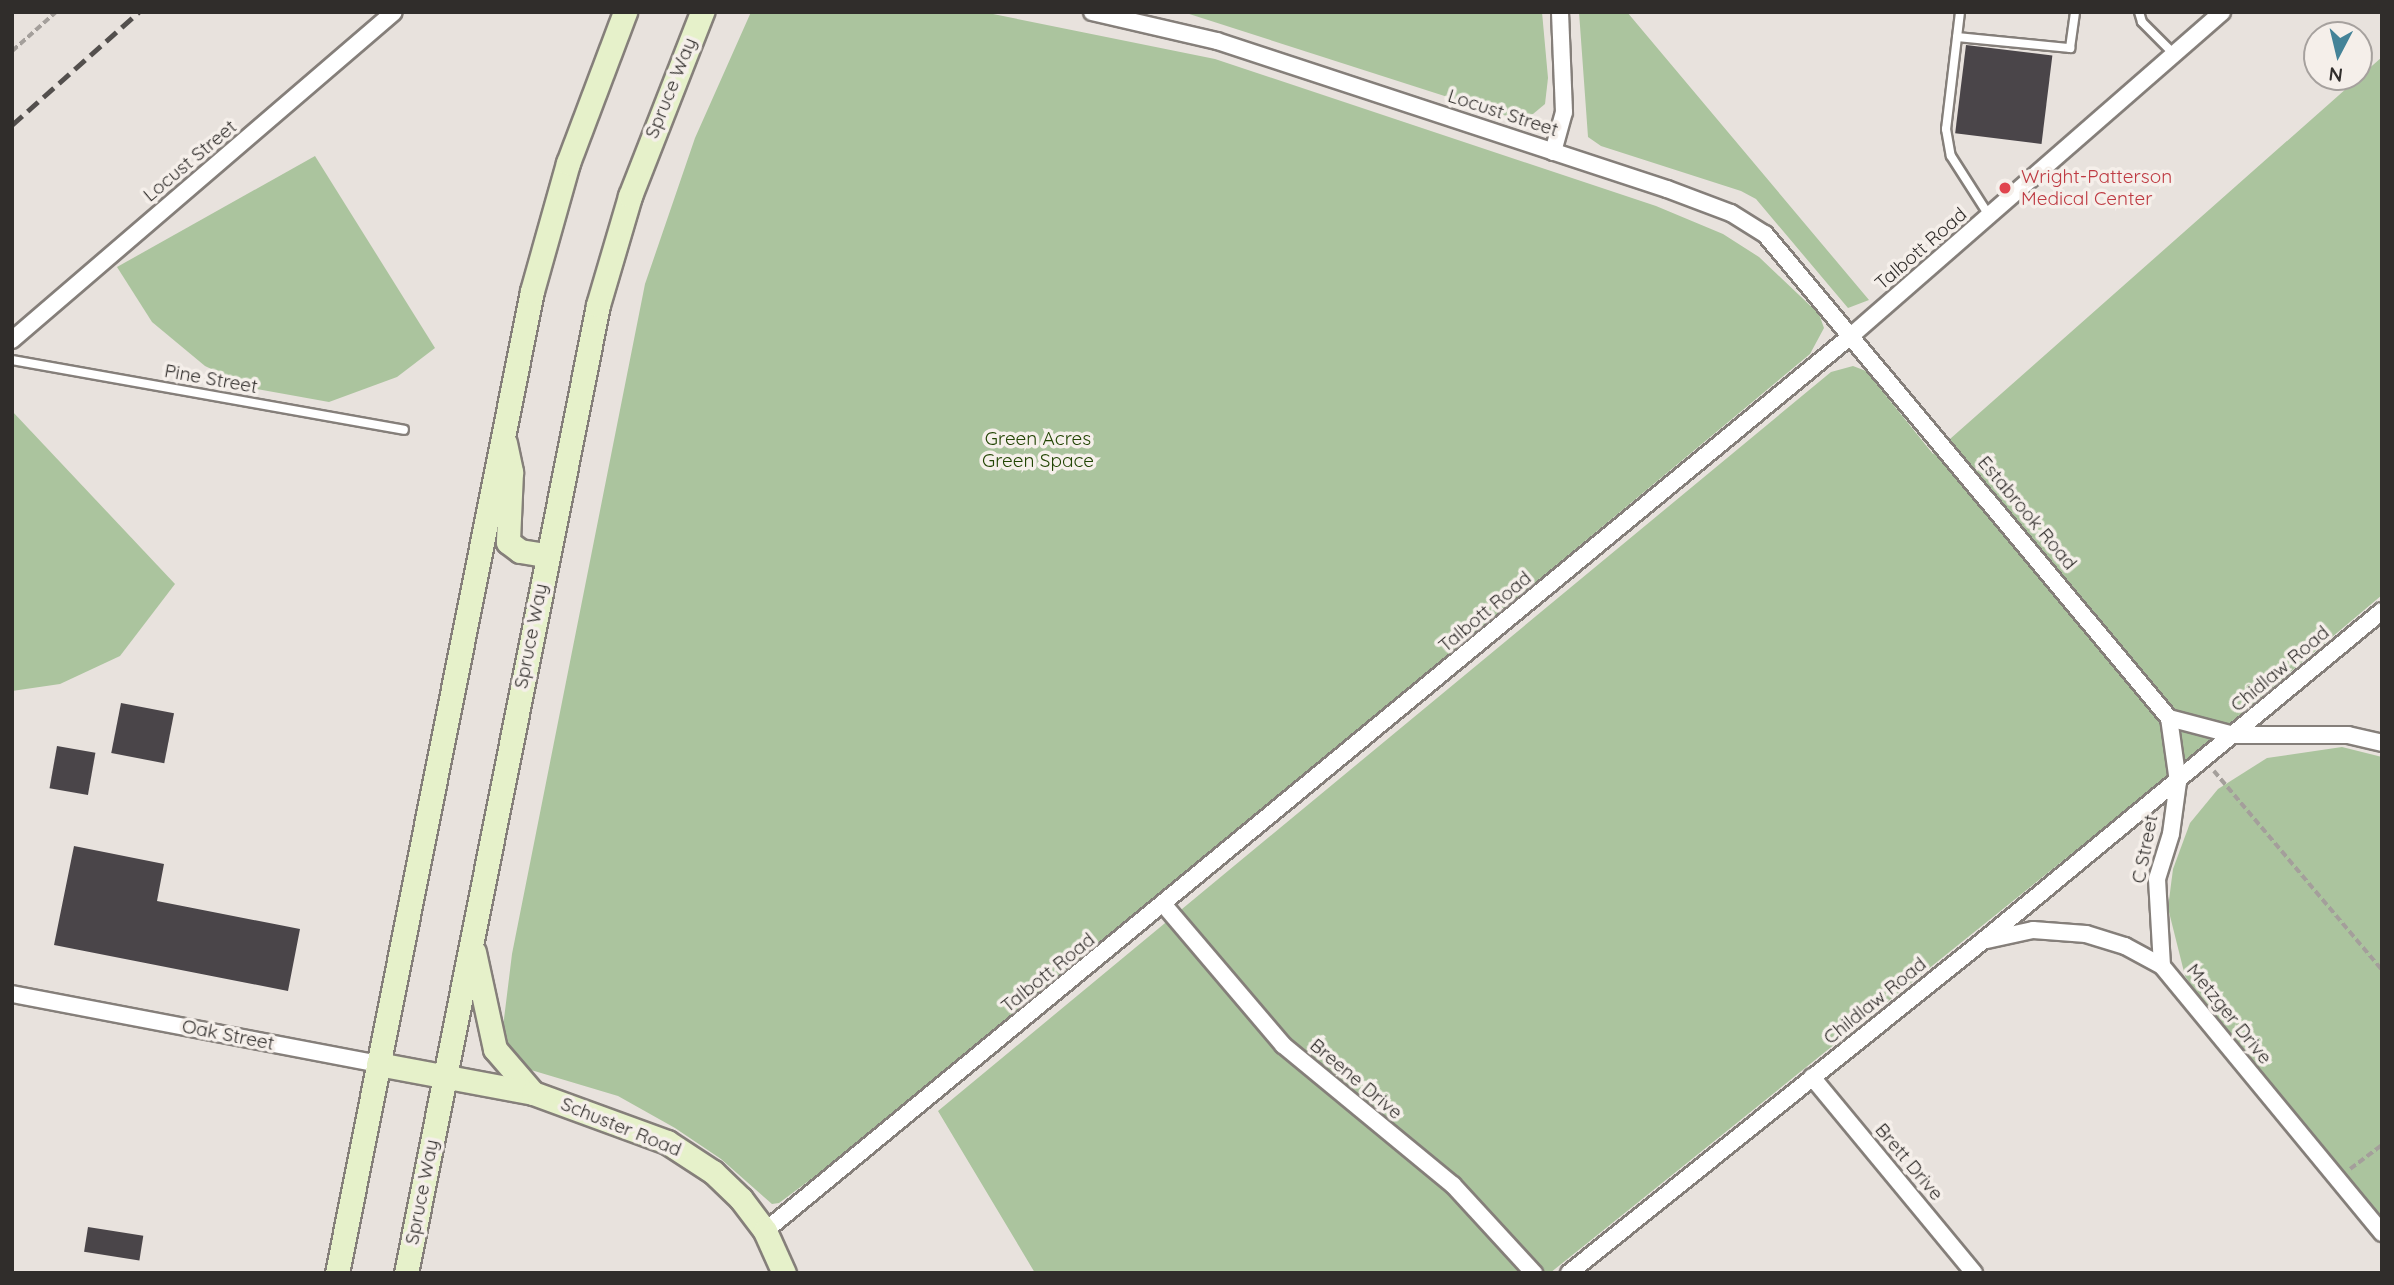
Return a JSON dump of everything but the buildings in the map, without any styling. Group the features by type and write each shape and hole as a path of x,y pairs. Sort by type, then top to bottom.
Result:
{"street":[{"name":"Locust Street","path":"12,340 394,12"},
{"path":"337,1273 503,433 547,233 583,118 625,12"},
{"name":"Spruce Way","path":"406,1273 546,555 598,305 634,185 702,12"},
{"name":"Locust Street","path":"1092,12 1217,41 1731,213 1765,234 1852,335"},
{"path":"1553,152 1564,112 1560,12"},
{"name":"Talbott Road","path":"765,1231 1164,905 1852,335 2222,12"},
{"name":"Estabrook Road","path":"1852,335 2169,718"},
{"path":"503,433 511,471 508,542 520,551 546,555"},
{"name":"Chidlaw Road","path":"2205,760 2382,611"},
{"path":"2178,782 2169,718 2234,735 2348,735 2382,743"},
{"name":"Childlaw Road","path":"1569,1273 2205,760"},
{"name":"C Street","path":"2162,966 2157,879 2171,834 2178,782"},
{"name":"Breene Drive","path":"1164,905 1283,1045 1453,1185 1535,1273"},
{"name":"Metzger Drive","path":"1984,940 2033,930 2086,934 2125,946 2162,966 2382,1234"},
{"path":"472,941 495,1049 533,1093"},
{"name":"Oak Street","path":"12,994 444,1076"},
{"name":"Schuster Road","path":"444,1076 533,1093 683,1151 741,1199 765,1231 784,1273"},
{"name":"Brett Drive","path":"1812,1077 1974,1273"}],"lane":[{"path":"1960,12 1946,129 1951,156 1990,217"},
{"path":"1957,37 2070,48 2075,12"},
{"path":"2139,12 2174,54"},
{"name":"Pine Street","path":"12,360 404,430"}],"path":[{"path":"13,48 57,12"},
{"path":"2205,760 2382,970"},
{"path":"2337,1179 2382,1145"}],"green space":[{"name":"Green Acres Green Space","path":"751,12 983,12 1215,59 1656,206 1723,234 1759,257 1819,314 1824,328 1810,354 873,1133 779,1203 772,1204 721,1159 675,1128 618,1096 521,1067 508,1053 502,1035 512,954 645,284 695,138"},
{"path":"1183,12 1542,12 1548,78 1545,104 1533,114 1510,117"},
{"path":"1579,12 1627,12 1869,300 1848,308 1756,199 1741,191 1601,146 1588,137"},
{"path":"2382,57 2382,595 2141,798 1550,1273 1035,1273 938,1111 1831,372 1853,366 1866,371 1933,454 2344,91 2373,91 2373,65"},
{"path":"315,156 435,348 397,377 329,402 251,388 205,366 152,322 117,267"},
{"path":"12,411 175,584 120,656 60,684 12,691"},
{"path":"2342,747 2382,757 2382,1220 2203,1003 2185,976 2168,908 2173,869 2190,823 2218,789 2267,758"}],"railway":[{"path":"12,125 139,12"}],"place":[{"name":"Wright-Patterson Medical Center","path":"2005,188"}]}
